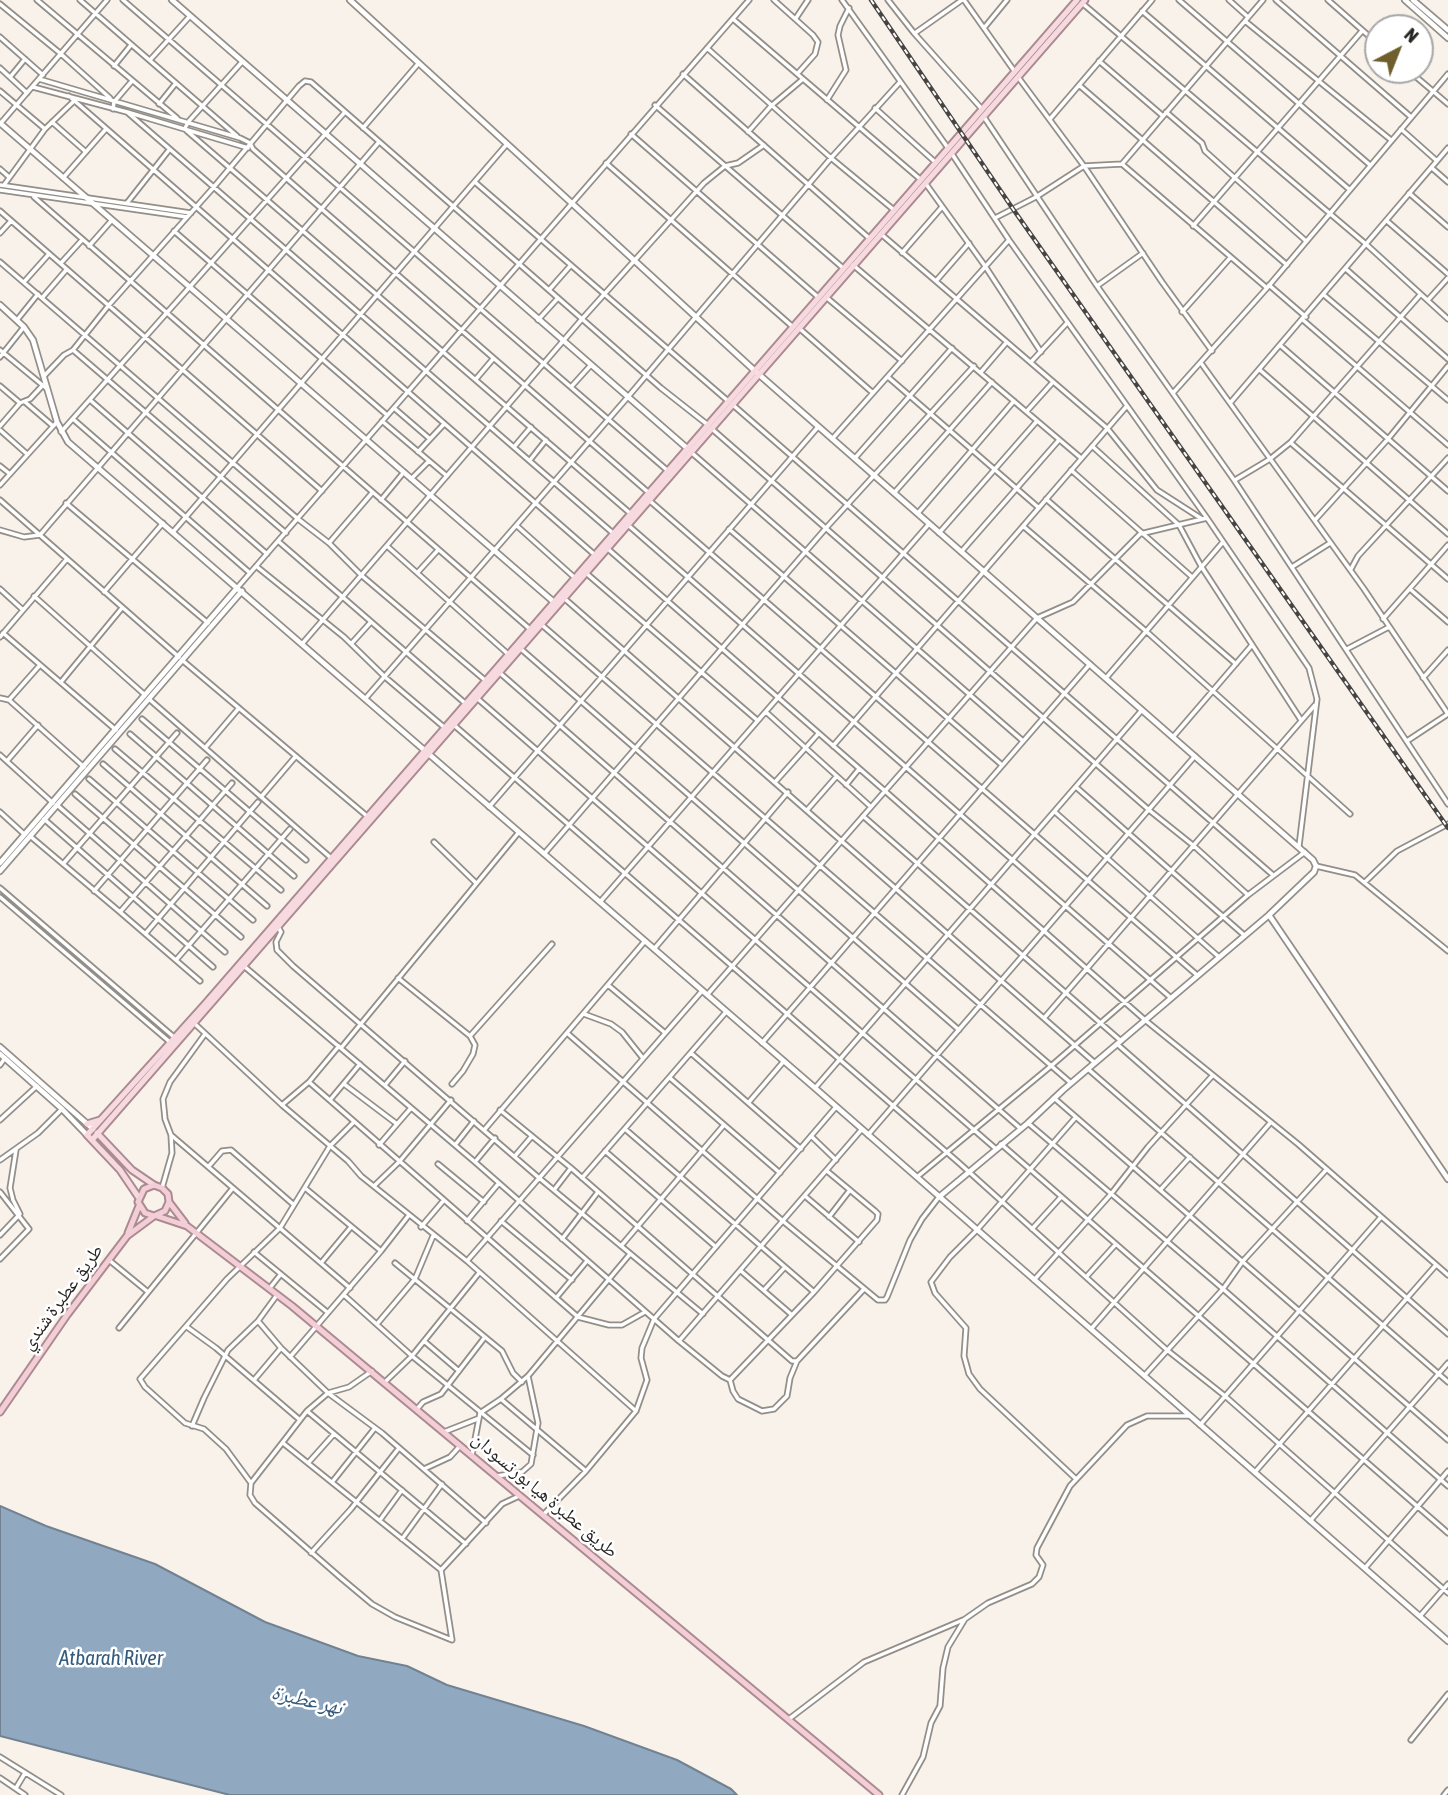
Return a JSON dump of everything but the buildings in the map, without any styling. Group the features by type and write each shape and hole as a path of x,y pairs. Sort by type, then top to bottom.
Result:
{"highway":[{"path":"127,1236 139,1206 139,1198 144,1189 154,1185 167,1194 169,1202 187,1226"},
{"path":"127,1236 166,1211 169,1202"},
{"path":"139,1206 145,1213 187,1226"},
{"name":"طريق عطبرة هيا بورتسودان","path":"187,1226 372,1371 879,1795"},
{"name":"طريق عطبرة شندي","path":"0,1412 67,1315 127,1236"}],"main road":[{"path":"563,597 575,578 631,513 825,297 1081,1"},
{"path":"796,328 843,268 923,181 936,162 950,150"},
{"path":"139,1198 120,1170 90,1137 98,1134 105,1121 173,1041 428,753 445,729 531,629 608,549 689,450"},
{"path":"98,1134 105,1121 245,967 276,925 368,817 455,726 542,625 556,604"},
{"path":"87,1124 105,1121"},
{"path":"98,1134 132,1170 154,1185"}],"street":[{"path":"80,0 649,493"},
{"path":"107,0 0,124 556,604"},
{"path":"123,0 668,471"},
{"path":"172,0 1023,741"},
{"path":"350,0 818,427 1299,846 1316,866 1355,875 1448,951"},
{"path":"0,863 181,659 240,589 250,573 749,0"},
{"path":"774,0 815,37 818,46 815,54 797,74"},
{"path":"796,18 808,0"},
{"path":"842,0 950,150 1009,240 1309,668 1316,691 1316,704 1299,846"},
{"path":"888,0 983,113 1036,197 1234,480 1448,804"},
{"path":"914,33 963,0 1084,166 1182,312 1212,351"},
{"path":"984,28 1007,0"},
{"path":"1050,119 1152,0"},
{"path":"1180,0 1370,165"},
{"path":"1229,0 1318,82 1391,140"},
{"path":"1122,164 1263,0"},
{"path":"1276,0 1411,117"},
{"path":"1193,226 1362,31 1328,0"},
{"path":"1405,0 1448,38"},
{"path":"1413,0 1448,30"},
{"path":"39,1 186,125 230,167 631,513"},
{"path":"1081,1 1367,245 1448,318"},
{"path":"0,4 114,101"},
{"path":"827,100 846,70 838,35 849,8"},
{"path":"1142,11 1350,190"},
{"path":"150,60 190,16"},
{"path":"733,19 923,181 985,266 1041,352"},
{"path":"0,37 41,77 179,120"},
{"path":"114,66 131,44"},
{"path":"706,48 894,210"},
{"path":"10,77 25,59"},
{"path":"1099,61 1202,144 1235,178 1307,241"},
{"path":"186,125 242,62"},
{"path":"363,128 420,62"},
{"path":"0,68 27,93"},
{"path":"683,74 869,238"},
{"path":"1173,394 1287,265 1448,74"},
{"path":"748,132 771,106 803,79"},
{"path":"113,108 114,101 132,81"},
{"path":"44,376 64,355 73,350 299,86 305,81 310,82 1248,895"},
{"path":"365,699 647,375 667,348 857,127 900,82"},
{"path":"159,104 176,83"},
{"path":"1425,84 1448,104"},
{"path":"1079,85 1287,265"},
{"path":"33,87 240,138"},
{"path":"0,91 45,129"},
{"path":"69,96 595,555"},
{"path":"2,185 45,129 74,101"},
{"path":"655,105 843,268"},
{"path":"875,108 936,162"},
{"path":"127,111 614,534"},
{"path":"61,432 345,111"},
{"path":"52,122 86,152"},
{"path":"186,125 248,145"},
{"path":"63,178 106,129"},
{"path":"1401,129 1437,161"},
{"path":"631,134 818,297"},
{"path":"0,530 24,537 40,535 379,142"},
{"path":"173,532 508,143"},
{"path":"302,644 582,319 697,191 726,166 738,163 764,145"},
{"path":"1231,403 1448,148"},
{"path":"127,203 169,149"},
{"path":"606,163 873,393"},
{"path":"995,218 1036,197 1084,166 1122,164 1304,318 1448,445"},
{"path":"1432,168 1448,182"},
{"path":"0,169 9,177"},
{"path":"475,183 1273,875"},
{"path":"2,185 189,215"},
{"path":"0,190 34,197 189,215"},
{"path":"1409,193 1448,227"},
{"path":"34,197 531,629"},
{"path":"902,253 943,207"},
{"path":"0,211 322,491"},
{"path":"89,246 112,219"},
{"path":"0,233 11,221"},
{"path":"1387,221 1448,276 1428,301"},
{"path":"174,231 387,415"},
{"path":"880,234 1107,428 1157,490 1205,519"},
{"path":"61,264 82,240"},
{"path":"832,439 1009,240"},
{"path":"936,282 969,243"},
{"path":"1097,286 1143,253"},
{"path":"24,282 49,254"},
{"path":"1182,312 1230,258"},
{"path":"0,262 486,681"},
{"path":"549,290 571,265"},
{"path":"853,265 1081,458"},
{"path":"1346,269 1448,359"},
{"path":"17,320 67,270"},
{"path":"1324,295 1448,400"},
{"path":"1234,480 1291,442 1420,295"},
{"path":"825,297 902,361"},
{"path":"538,320 558,298"},
{"path":"0,305 24,327 34,343 55,424"},
{"path":"1031,363 1068,323"},
{"path":"24,327 1,353 45,387"},
{"path":"981,372 1006,343"},
{"path":"1281,346 1448,491"},
{"path":"855,458 952,348"},
{"path":"73,350 285,533"},
{"path":"475,379 493,359"},
{"path":"1201,363 1315,520 1448,714 1407,741"},
{"path":"571,388 590,366"},
{"path":"544,854 847,505 974,366"},
{"path":"1315,520 1388,439 1448,366"},
{"path":"1260,370 1448,534"},
{"path":"888,377 1039,508"},
{"path":"894,493 992,382"},
{"path":"1027,411 1053,382"},
{"path":"0,386 55,424 68,442 784,1061 1448,1641"},
{"path":"28,454 0,428 23,403 45,387"},
{"path":"90,400 267,554"},
{"path":"918,513 1014,400"},
{"path":"833,746 1126,407"},
{"path":"394,408 430,439"},
{"path":"74,419 250,573"},
{"path":"939,533 1038,420"},
{"path":"382,421 447,477"},
{"path":"0,485 55,424"},
{"path":"418,452 444,424"},
{"path":"513,447 531,427"},
{"path":"489,807 818,427"},
{"path":"961,552 1059,439"},
{"path":"529,461 546,440"},
{"path":"1291,442 1448,579"},
{"path":"1092,446 1179,525 1201,566 1301,720"},
{"path":"1350,570 1357,556 1387,527 1448,458"},
{"path":"411,478 429,461"},
{"path":"0,466 10,474"},
{"path":"1071,470 1192,578"},
{"path":"381,500 404,472"},
{"path":"329,543 372,493"},
{"path":"1046,499 1236,664"},
{"path":"0,500 181,659 368,817"},
{"path":"650,500 1196,975"},
{"path":"66,503 208,622"},
{"path":"707,995 1037,618 1063,608 1091,585 1140,534 1205,519"},
{"path":"104,592 163,523"},
{"path":"600,902 929,524"},
{"path":"628,525 1171,998"},
{"path":"516,526 575,578"},
{"path":"1023,526 1213,690 1350,814"},
{"path":"729,528 1002,765"},
{"path":"278,541 466,704"},
{"path":"1106,678 1223,542"},
{"path":"1292,567 1330,543"},
{"path":"1383,619 1448,545"},
{"path":"387,546 509,654"},
{"path":"608,549 1145,1020 1271,1122 1448,1275"},
{"path":"418,572 438,550"},
{"path":"67,559 1,635 116,730"},
{"path":"257,566 351,644 384,677 445,729"},
{"path":"586,573 757,721"},
{"path":"0,589 23,610"},
{"path":"181,659 208,622 240,589"},
{"path":"1410,589 1448,622"},
{"path":"34,596 260,799 332,859"},
{"path":"563,597 1095,1062"},
{"path":"61,682 122,608"},
{"path":"351,644 370,623"},
{"path":"542,625 1071,1083"},
{"path":"1347,649 1389,627"},
{"path":"1173,737 1252,645"},
{"path":"521,649 959,1030"},
{"path":"1423,678 1448,650"},
{"path":"1442,658 1448,663"},
{"path":"762,1043 1090,664"},
{"path":"9,700 40,665"},
{"path":"500,673 1020,1128"},
{"path":"0,871 84,767 147,697"},
{"path":"0,698 9,700 84,767"},
{"path":"478,699 996,1149"},
{"path":"1045,1018 1316,704"},
{"path":"205,748 239,708"},
{"path":"815,1088 1142,710"},
{"path":"766,711 871,807"},
{"path":"142,719 306,860"},
{"path":"7,761 38,725"},
{"path":"455,726 948,1153 1167,1350 1225,1396 1448,1593"},
{"path":"63,864 177,733"},
{"path":"130,734 294,876"},
{"path":"776,781 818,734"},
{"path":"115,749 281,890"},
{"path":"0,755 225,952"},
{"path":"146,933 296,756"},
{"path":"868,1135 1195,756"},
{"path":"94,891 207,760"},
{"path":"103,764 267,906"},
{"path":"846,785 859,769"},
{"path":"808,809 836,777"},
{"path":"89,779 253,920"},
{"path":"120,912 232,783"},
{"path":"1076,787 1244,935"},
{"path":"654,949 788,792"},
{"path":"75,794 241,937"},
{"path":"0,812 201,981"},
{"path":"1055,812 1219,957"},
{"path":"863,816 1101,1023 1186,1105 1448,1334"},
{"path":"44,819 213,967"},
{"path":"1365,882 1397,851 1448,824"},
{"path":"176,960 290,829"},
{"path":"282,1105 309,1082 360,1024 519,832"},
{"path":"434,842 477,883"},
{"path":"917,1177 975,1131 1248,895 1305,852"},
{"path":"567,1033 837,1268 878,1300 885,1300 910,1240 939,1197 1269,915 1314,872 1316,866"},
{"path":"0,888 173,1041"},
{"path":"0,897 173,1041"},
{"path":"1269,915 1448,1179"},
{"path":"276,925 282,932 276,942 277,950 538,1177 703,1314"},
{"path":"45,935 49,930"},
{"path":"484,1129 645,941"},
{"path":"470,1036 552,944"},
{"path":"245,967 475,1162 654,1319 730,1380 738,1399 762,1411 774,1409 787,1396 790,1378 797,1362 864,1289"},
{"path":"398,978 470,1036 475,1045 463,1071 452,1084"},
{"path":"608,985 664,1032"},
{"path":"467,1261 702,991"},
{"path":"582,1178 726,1012"},
{"path":"584,1014 611,1024 622,1032 642,1057"},
{"path":"195,1024 374,1186 421,1227 467,1261 636,1411"},
{"path":"162,1188 172,1153 171,1135 163,1108 165,1092 184,1059 205,1033"},
{"path":"0,1047 98,1134"},
{"path":"691,1053 801,1149"},
{"path":"0,1054 90,1137"},
{"path":"0,1065 5,1058"},
{"path":"384,1085 405,1061"},
{"path":"749,1103 784,1061"},
{"path":"330,1101 360,1064"},
{"path":"1088,1069 1448,1382"},
{"path":"1034,1280 1213,1075"},
{"path":"670,1078 780,1173"},
{"path":"309,1082 578,1317 609,1325 621,1325 646,1312"},
{"path":"344,1084 397,1124"},
{"path":"0,1121 37,1086"},
{"path":"1055,1098 1448,1440"},
{"path":"374,1186 399,1162 451,1100"},
{"path":"544,1514 586,1471 636,1411 647,1380 641,1358 642,1348 654,1319 836,1107"},
{"path":"379,1145 411,1108"},
{"path":"1,1159 38,1133 62,1109"},
{"path":"500,1110 571,1168 792,1361 797,1362"},
{"path":"1075,1478 980,1389 969,1374 964,1356 966,1328 935,1293 931,1282 936,1273 978,1230 1076,1117"},
{"path":"455,1145 474,1121"},
{"path":"251,1483 226,1449 204,1429 185,1423 163,1405 140,1379 240,1266 281,1228 331,1146 354,1122"},
{"path":"1091,1330 1271,1122"},
{"path":"1028,1123 1448,1486"},
{"path":"621,1246 724,1125"},
{"path":"625,1129 814,1292"},
{"path":"680,1341 862,1129"},
{"path":"171,1135 350,1288"},
{"path":"515,1156 532,1136"},
{"path":"811,1136 836,1160"},
{"path":"475,1162 495,1138"},
{"path":"1001,1144 1448,1533"},
{"path":"0,1235 20,1214 10,1188 16,1150"},
{"path":"209,1166 222,1152 231,1150 294,1205"},
{"path":"605,1151 716,1247"},
{"path":"1161,1189 1190,1157"},
{"path":"438,1164 484,1202"},
{"path":"554,1190 571,1168"},
{"path":"1144,1376 1326,1169"},
{"path":"730,1380 837,1268 878,1216 827,1171"},
{"path":"467,1221 499,1183"},
{"path":"119,1328 233,1188"},
{"path":"304,1188 381,1251"},
{"path":"829,1217 850,1190"},
{"path":"0,1192 29,1228 0,1259"},
{"path":"562,1240 598,1192"},
{"path":"805,1196 859,1242"},
{"path":"1032,1229 1061,1197"},
{"path":"421,1227 444,1200"},
{"path":"290,1357 409,1215"},
{"path":"1200,1425 1381,1217"},
{"path":"501,1221 572,1280"},
{"path":"321,1263 351,1226"},
{"path":"377,1324 415,1279 433,1236"},
{"path":"1086,1277 1116,1244"},
{"path":"254,1252 327,1312"},
{"path":"472,1455 480,1412 501,1399 528,1376 631,1254"},
{"path":"109,1260 148,1292"},
{"path":"556,1298 587,1261"},
{"path":"395,1263 504,1353 513,1373 522,1382"},
{"path":"1255,1472 1436,1265"},
{"path":"764,1290 785,1267"},
{"path":"741,1271 792,1315"},
{"path":"385,1382 412,1356 479,1273"},
{"path":"269,1289 281,1274"},
{"path":"192,1426 225,1356 258,1321 277,1295"},
{"path":"344,1295 412,1356 533,1455"},
{"path":"258,1321 281,1348 328,1393 375,1428 486,1523"},
{"path":"187,1326 300,1420"},
{"path":"417,1409 423,1402 441,1394 485,1337"},
{"path":"424,1341 459,1371"},
{"path":"254,1380 281,1348"},
{"path":"1310,1521 1448,1363"},
{"path":"284,1443 441,1570 452,1640 394,1617 372,1604 255,1503 250,1495 251,1483 307,1411 328,1393 349,1387 372,1371"},
{"path":"497,1476 526,1469 531,1464 537,1413 528,1376"},
{"path":"501,1399 586,1471"},
{"path":"307,1411 466,1544"},
{"path":"789,1719 864,1662 965,1619 988,1603 1032,1584 1039,1577 1043,1565 1036,1555 1037,1548 1075,1478 1133,1420 1155,1415 1189,1416"},
{"path":"444,1432 477,1419"},
{"path":"333,1481 375,1428"},
{"path":"309,1462 334,1434"},
{"path":"424,1469 450,1457 461,1446"},
{"path":"311,1553 351,1509 399,1448"},
{"path":"1365,1569 1448,1471"},
{"path":"402,1539 442,1484"},
{"path":"380,1520 402,1490"},
{"path":"441,1570 502,1504 520,1495"},
{"path":"1420,1616 1448,1584"},
{"path":"902,1795 919,1767 931,1723 940,1706 943,1668 948,1647 965,1619"},
{"path":"1411,1740 1447,1697"},
{"path":"0,1757 61,1795"},
{"path":"16,1788 25,1773"},
{"path":"1,1781 25,1795"},
{"path":"1444,1795 1448,1790"}],"water":[{"name":"Atbarah River","path":"0,1506 46,1526 155,1564 265,1622 358,1656 407,1666 447,1685 584,1726 677,1760 731,1789 737,1795 230,1795 0,1736"}],"railway":[{"path":"871,0 1013,209 1448,828"}],"water label":[{"name":"نهر عطبرة","path":"307,1700"}]}
